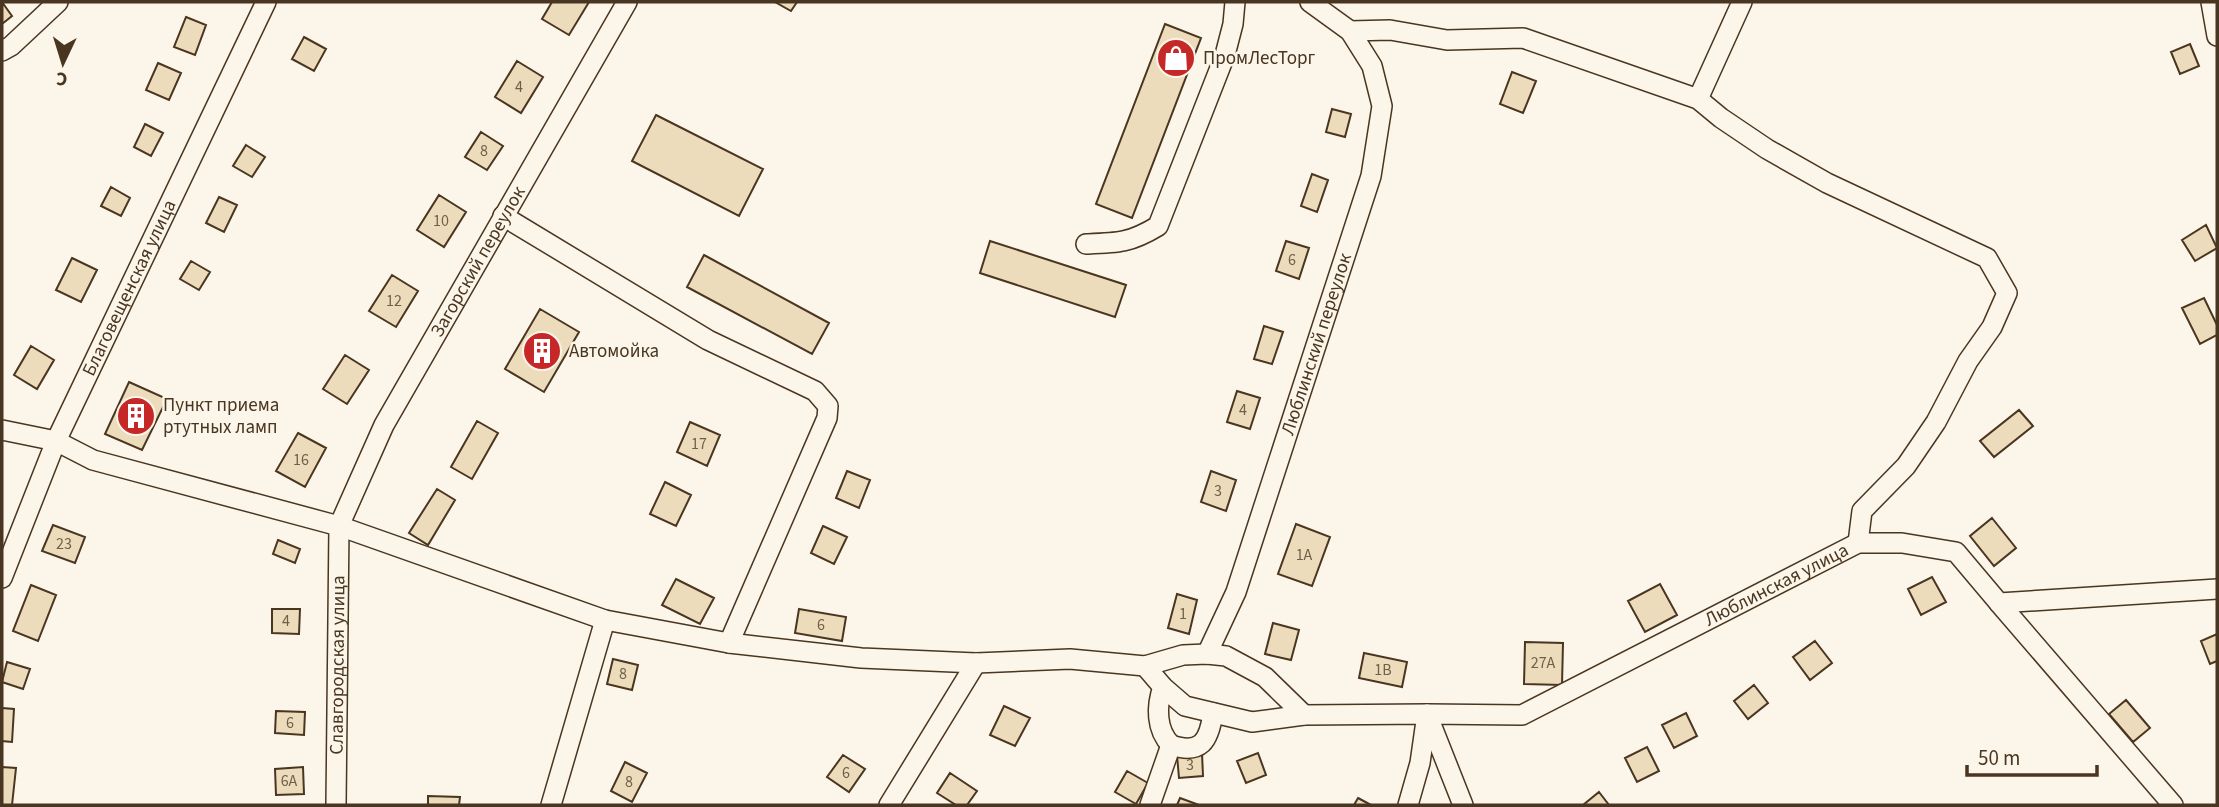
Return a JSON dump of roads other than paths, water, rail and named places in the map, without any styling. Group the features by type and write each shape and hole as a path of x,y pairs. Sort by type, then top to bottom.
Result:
{"street":[{"path":"2,51 11,46 58,2"},
{"name":"Благовещенская улица","path":"2,578 56,441 266,2"},
{"name":"Загорский переулок","path":"339,526 384,425 627,2"},
{"path":"1086,243 1138,239 1158,226 1225,55 1233,24 1235,2"},
{"path":"1310,2 1350,31 1390,30 1447,40 1523,38 1698,99 1755,141 1827,183 1987,258 2007,293 1992,327 1968,361 1936,422 1906,466 1862,511 1858,543"},
{"path":"1698,99 1742,2"},
{"path":"2211,2 2217,36"},
{"name":"Люблинский переулок","path":"1207,654 1236,592 1371,176 1382,106 1372,66 1350,31"},
{"path":"503,216 708,340 815,391 828,406 827,418 729,643"},
{"path":"2,429 56,441 93,460 339,526 605,620 729,643 861,658 976,663 1070,659 1145,666 1184,655 1226,656 1265,677 1304,715"},
{"name":"Славгородская улица","path":"336,805 339,526"},
{"name":"Люблинская улица","path":"1145,666 1163,687 1185,706 1252,722 1304,715 1522,715 1858,543 1902,543 1956,552 2173,805"},
{"path":"1999,603 2217,589"},
{"path":"551,805 605,620"},
{"path":"889,805 976,663"},
{"path":"1163,687 1158,701 1159,720 1163,737 1171,745 1184,749 1198,747 1206,740 1213,713"},
{"path":"1408,805 1420,763 1427,715"},
{"path":"1427,715 1463,805"},
{"path":"1150,805 1171,745"}],"place":[{"name":"ПромЛесТорг","path":"1176,58"},
{"name":"Автомойка","path":"542,351"},
{"name":"Пункт приема ртутных ламп","path":"136,416"}]}
